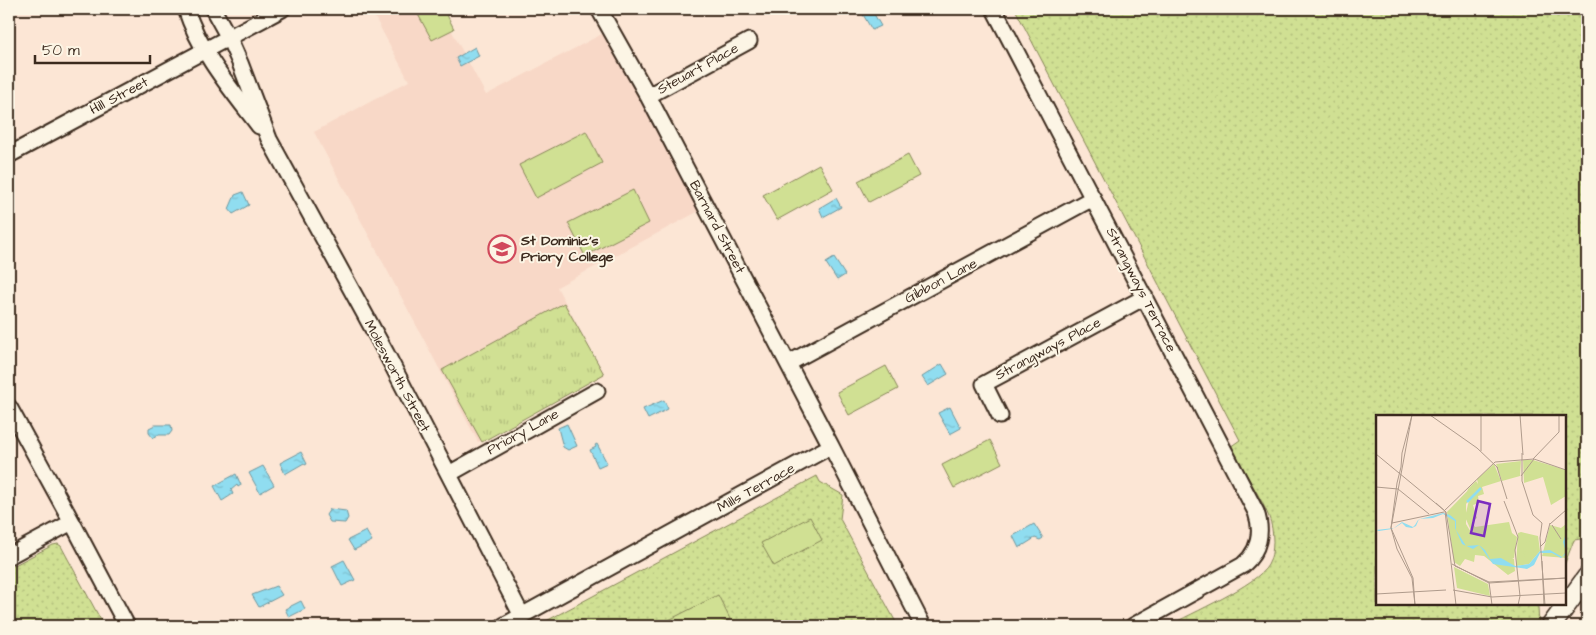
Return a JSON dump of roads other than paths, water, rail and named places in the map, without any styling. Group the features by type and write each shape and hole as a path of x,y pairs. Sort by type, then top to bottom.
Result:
{"street":[{"name":"Molesworth Street","path":"186,9 205,50 225,81 269,139"},
{"name":"Molesworth Street","path":"213,9 229,38 269,139 386,353 522,616"},
{"name":"Hill Street","path":"9,155 282,9"},
{"name":"Barnard Street","path":"599,9 648,96 831,446"},
{"name":"Strangways Terrace","path":"994,9 1260,522 1260,532 1255,551 1250,559 1236,570 1132,626"},
{"name":"Steuart Place","path":"648,96 749,41"},
{"name":"Gibbon Lane","path":"789,363 1093,198"},
{"name":"Strangways Place","path":"1000,416 984,384 1144,297"},
{"name":"Priory Lane","path":"449,474 597,391"},
{"path":"9,407 127,626"},
{"name":"Mills Terrace","path":"504,626 831,446"},
{"path":"831,446 923,626"},
{"path":"9,556 72,522"},
{"path":"1551,626 1587,577"}],"water":[{"path":"871,9 881,26 872,30 861,11"},
{"path":"475,47 479,56 460,66 456,58"},
{"path":"243,192 249,205 233,214 229,209 235,195"},
{"path":"836,198 841,207 823,217 819,208"},
{"path":"834,258 845,275 837,280 826,263"},
{"path":"942,364 948,374 928,386 922,377"},
{"path":"664,400 668,409 648,419 643,409"},
{"path":"950,407 961,428 950,434 938,413"},
{"path":"567,424 577,446 568,450 563,447 558,428"},
{"path":"155,425 171,425 172,431 169,435 158,435 153,438 149,433 149,428"},
{"path":"597,444 607,463 598,467 590,450 596,447 595,445"},
{"path":"301,452 307,464 305,465 304,463 285,474 280,463"},
{"path":"263,466 274,485 260,493 249,473"},
{"path":"236,474 241,485 238,487 237,485 231,490 233,494 222,501 214,486"},
{"path":"330,509 346,511 348,518 345,523 330,522 326,515"},
{"path":"1034,524 1043,538 1040,540 1035,538 1019,548 1013,536"},
{"path":"366,531 372,541 354,550 348,540"},
{"path":"344,560 355,580 342,586 332,566"},
{"path":"276,586 282,595 259,607 252,595"},
{"path":"301,601 305,609 289,617 285,609"}],"place":[{"name":"St Dominic’s Priory College","path":"502,249"}]}
